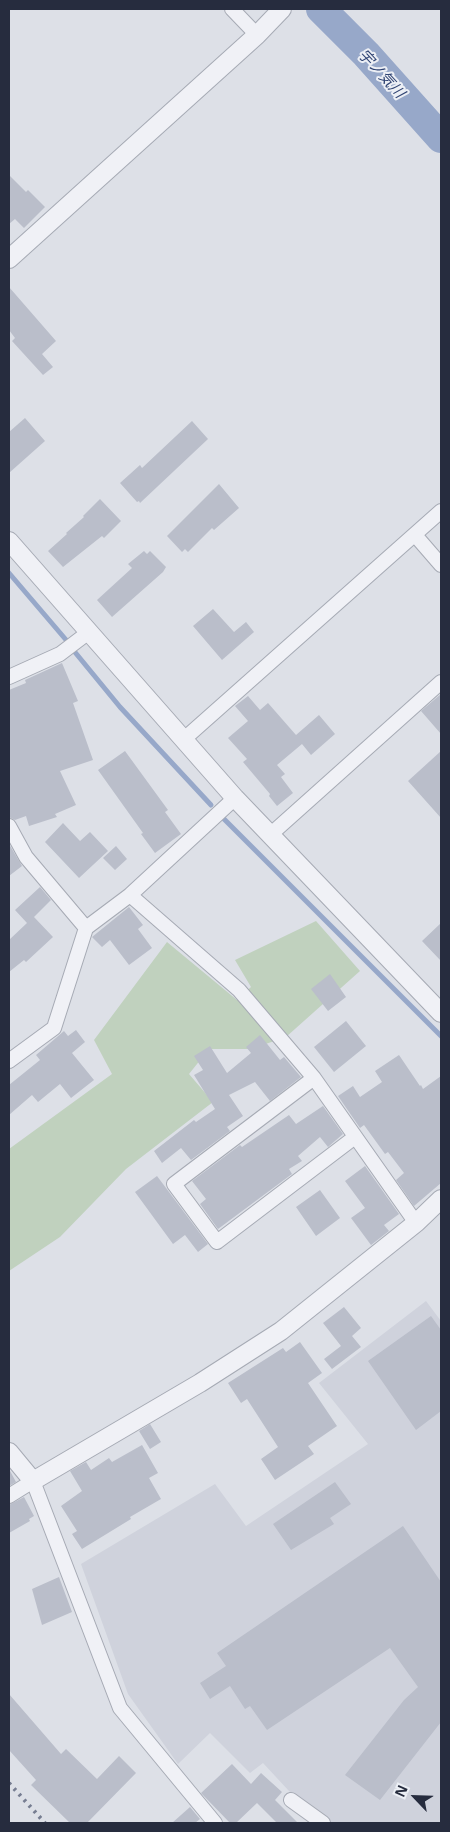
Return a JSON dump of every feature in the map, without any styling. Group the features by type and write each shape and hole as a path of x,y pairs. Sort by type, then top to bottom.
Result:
{"street":[{"path":"232,9 259,33"},
{"path":"9,259 259,33 282,9"},
{"path":"183,740 441,511"},
{"path":"415,535 441,565"},
{"path":"9,541 235,798 441,1013"},
{"path":"9,677 60,654 90,632"},
{"path":"270,835 441,682"},
{"path":"9,1061 54,1028 86,928 130,896 235,798"},
{"path":"9,826 26,858 86,928"},
{"path":"130,896 239,990 314,1078 416,1223"},
{"path":"314,1078 174,1184 217,1242 355,1137"},
{"path":"9,1496 200,1383 281,1331 416,1223 441,1199"},
{"path":"9,1452 33,1481 120,1708 215,1823"},
{"path":"291,1800 319,1822"}],"shaded area":[{"path":"426,1301 441,1321 441,1823 329,1823 289,1791 263,1763 250,1773 210,1733 178,1764 128,1694 81,1564 215,1484 246,1526 368,1444 319,1383"}],"green space":[{"path":"316,921 360,971 286,1037 251,1049 209,1049 189,1074 213,1102 126,1169 60,1237 9,1271 9,1149 112,1074 94,1040 167,942 237,1000 251,987 235,960"}],"building":[{"path":"9,175 45,207 24,228 15,219 9,224"},
{"path":"9,287 56,341 42,354 53,367 43,375 12,341 15,338 9,330"},
{"path":"25,418 45,441 9,473 9,432"},
{"path":"192,421 208,439 140,503 139,501 137,502 120,483 140,465 142,468"},
{"path":"219,484 239,508 214,530 212,528 188,552 185,549 182,552 167,536"},
{"path":"100,499 121,521 104,538 102,536 63,567 48,551"},
{"path":"144,551 147,554 150,551 166,567 163,572 112,617 97,600 132,568 128,564"},
{"path":"213,609 234,632 246,622 254,632 222,660 193,626"},
{"path":"62,663 78,701 73,703 93,760 60,771 76,805 55,814 57,817 29,826 26,816 15,820 9,817 9,690 26,683 25,680"},
{"path":"441,694 441,734 421,711"},
{"path":"248,696 260,710 268,703 296,735 319,715 335,734 311,755 302,744 277,765 285,774 281,777 293,793 277,806 269,796 270,794 243,762 247,759 228,738 248,721 235,706"},
{"path":"125,751 168,810 165,812 181,834 155,853 98,770"},
{"path":"441,751 441,818 408,781"},
{"path":"63,823 80,841 90,832 108,851 79,878 45,842"},
{"path":"9,844 22,866 9,876"},
{"path":"116,846 127,859 115,870 103,858"},
{"path":"40,887 51,900 34,917 53,937 26,962 24,960 9,972 9,940 27,923 15,910"},
{"path":"129,907 143,925 138,929 152,948 129,965 110,940 102,947 92,937"},
{"path":"441,923 441,961 422,941"},
{"path":"330,974 346,997 328,1011 311,989"},
{"path":"346,1021 366,1046 334,1072 314,1047"},
{"path":"76,1030 85,1042 72,1053 94,1080 71,1098 60,1084 38,1102 32,1095 9,1115 9,1085 40,1060 36,1055 64,1031 68,1036"},
{"path":"260,1035 280,1060 284,1057 301,1077 270,1101 255,1082 229,1095 243,1116 227,1127 230,1131 191,1160 181,1148 162,1163 154,1151 194,1120 196,1122 215,1109 194,1075 203,1070 194,1056 210,1046 227,1073 251,1053 246,1047"},
{"path":"399,1055 423,1089 441,1076 441,1183 414,1206 396,1180 404,1173 388,1152 385,1154 364,1125 360,1128 338,1096 353,1086 360,1097 382,1082 375,1071"},
{"path":"323,1106 343,1134 328,1147 320,1137 298,1156 302,1161 289,1169 292,1174 218,1229 200,1204 206,1199 192,1181 240,1145 242,1147 289,1115 296,1124"},
{"path":"365,1166 399,1214 384,1225 389,1231 371,1245 351,1218 365,1208 345,1181"},
{"path":"157,1176 208,1244 198,1252 185,1235 173,1244 135,1192"},
{"path":"320,1190 340,1218 316,1236 296,1207"},
{"path":"344,1307 361,1328 352,1336 361,1347 332,1369 324,1359 341,1346 323,1323"},
{"path":"431,1316 441,1330 441,1411 416,1430 368,1361"},
{"path":"300,1342 322,1373 308,1383 337,1426 308,1446 314,1454 275,1480 261,1459 278,1447 247,1399 241,1403 228,1383 283,1348 286,1352"},
{"path":"150,1424 161,1442 150,1449 139,1431"},
{"path":"142,1445 158,1473 149,1478 161,1499 82,1549 72,1534 77,1531 61,1506 82,1491 70,1471 86,1462 91,1470 109,1458 112,1462"},
{"path":"9,1469 16,1482 9,1486"},
{"path":"335,1482 351,1504 330,1518 334,1524 291,1550 273,1524"},
{"path":"24,1497 34,1516 29,1519 30,1521 9,1533 9,1505"},
{"path":"403,1526 441,1582 441,1722 380,1800 345,1775 404,1700 418,1687 390,1648 267,1730 250,1706 245,1709 230,1686 210,1699 200,1683 226,1666 217,1653"},
{"path":"59,1577 72,1612 42,1625 32,1589"},
{"path":"9,1694 61,1754 66,1749 97,1779 119,1756 136,1773 87,1823 70,1823 31,1785 36,1780 9,1750"},
{"path":"232,1764 251,1784 261,1773 282,1792 275,1800 298,1823 277,1823 257,1803 236,1823 230,1823 201,1793"},
{"path":"190,1807 200,1819 195,1823 172,1823"}],"waterway":[{"name":"宇ノ気川","path":"321,9 366,54 441,138"},
{"path":"9,573 67,641"},
{"path":"74,651 120,707 211,805"},
{"path":"224,819 441,1036"}],"railway":[{"path":"9,1783 45,1823"}]}
